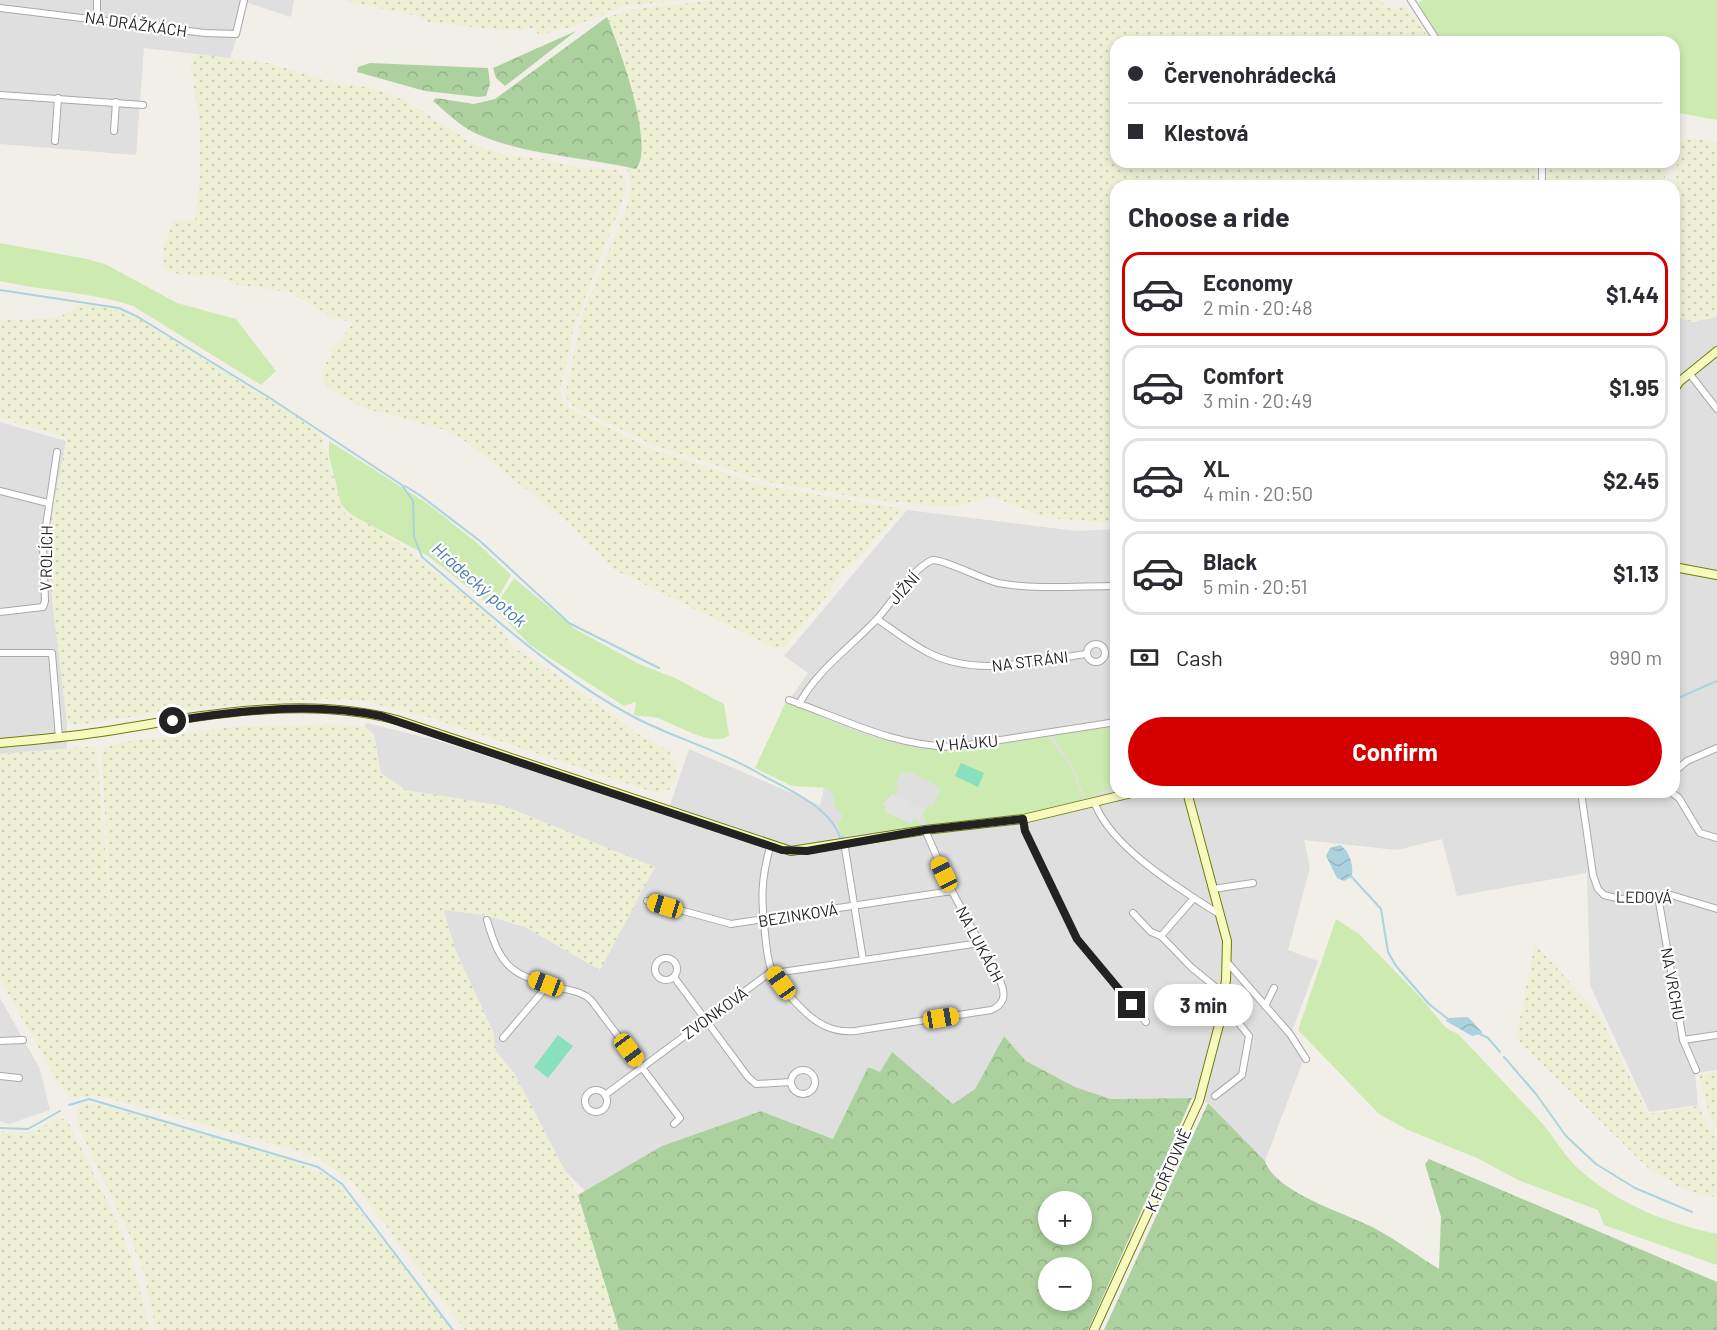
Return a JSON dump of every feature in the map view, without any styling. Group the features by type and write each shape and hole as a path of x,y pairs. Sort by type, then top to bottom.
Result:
{"street":[{"path":"97,18 98,0"},
{"name":"NA DRÁŽKÁCH","path":"0,8 97,18 205,33 236,34 244,0"},
{"path":"1411,0 1434,36"},
{"path":"0,95 143,105"},
{"path":"55,141 58,98"},
{"path":"114,131 116,102"},
{"path":"1680,383 1717,351"},
{"path":"1689,373 1717,409"},
{"name":"V ROLÍCH","path":"0,612 43,607 45,601 43,546 57,452"},
{"name":"V ROLÍCH","path":"0,491 48,502"},
{"name":"JIŽNÍ","path":"799,704 814,682 877,619 916,573 929,562 937,560 982,579 1001,583 1110,586"},
{"path":"1680,568 1717,575"},
{"name":"NA STRÁNI","path":"877,619 926,652 970,666 1009,665 1086,654"},
{"path":"0,653 52,653 59,738"},
{"name":"V HÁJKU","path":"789,700 849,725 906,743 928,746 955,747 1110,723"},
{"path":"0,743 59,738 239,712 326,709 364,712 444,735 770,847 799,852 844,842 925,830 1023,819 1116,798"},
{"path":"1680,766 1686,761 1717,748"},
{"name":"K FOŘTOVNĚ","path":"1094,1330 1199,1101 1224,994 1227,941 1189,798"},
{"name":"LEDOVÁ","path":"1582,798 1587,844 1598,889 1613,898 1677,896 1717,909"},
{"path":"1678,798 1700,833 1717,838"},
{"path":"1095,804 1101,818 1157,875 1219,914"},
{"path":"1023,819 1025,831 1077,939 1146,1022"},
{"name":"NA LUKÁCH","path":"770,847 760,890 768,958 772,971 807,1015 832,1030 855,1031 997,1008 1004,997 1004,990 952,891 925,830"},
{"path":"844,842 863,960"},
{"path":"1213,889 1253,883"},
{"name":"BEZINKOVÁ","path":"647,901 726,924 952,891"},
{"name":"NA VRCHU","path":"1659,896 1683,1040 1696,1070"},
{"path":"1161,936 1194,898"},
{"path":"1133,913 1151,932 1161,936 1191,967 1224,994"},
{"path":"487,920 495,947 508,967 546,984 588,997 680,1118 674,1124"},
{"path":"772,971 782,972 980,943"},
{"path":"1227,962 1306,1059"},
{"name":"ZVONKOVÁ","path":"605,1095 772,971"},
{"path":"674,977 705,1021 756,1084 791,1082"},
{"path":"502,1038 543,991 546,984"},
{"path":"1265,1006 1274,988"},
{"path":"1215,1096 1242,1075 1249,1036 1222,1003"},
{"path":"1683,1040 1717,1035"},
{"path":"0,1041 23,1040"},
{"path":"0,1076 19,1078"}],"shaded area":[{"path":"0,0 294,0 291,17 248,3 230,58 144,48 136,155 0,144"},
{"path":"1717,317 1717,1070 1695,1073 1698,1105 1649,1112 1590,985 1587,873 1457,896 1442,839 1397,850 1304,840 1310,868 1288,950 1318,961 1289,1040 1303,1061 1265,1161 1208,1103 1192,1098 1111,1099 1075,1087 1026,1061 1004,1036 975,1089 953,1104 868,1067 833,1139 761,1111 662,1146 586,1192 561,1167 514,1073 495,1052 493,1032 455,949 443,909 484,915 525,927 600,970 418,793 406,790 381,774 374,734 365,727 366,723 436,740 667,814 689,749 820,805 837,732 785,706 808,673 784,656 907,510 1076,531 1110,529 1110,798 1680,798 1680,318 1693,322"},
{"path":"0,422 66,441 51,523 49,572 67,723 67,749 0,754"},
{"path":"892,794 912,803 910,809 914,810 916,805 925,809 919,821 914,818 911,824 884,811 886,806 883,804"},
{"path":"0,998 40,1069 50,1110 9,1124 0,1121"}],"green space":[{"path":"341,0 685,0 624,6 574,26 539,35 533,28 509,31 428,22 418,16"},
{"path":"714,0 1380,0 1393,10 1406,5 1427,36 1110,36 1110,168 1536,168 1535,180 1110,180 1110,523 1047,518 991,496 960,506 932,506 861,498 768,482 653,445 573,406 565,396 582,316 629,201 631,188 627,167 636,169 640,165 642,151 622,53 607,17 630,10"},
{"path":"1423,0 1717,0 1717,120 1680,113 1680,36 1439,36 1419,9 1419,2"},
{"path":"607,17 626,71 639,118 641,157 636,169 535,151 495,141 465,127 433,101 436,98 474,104 495,99"},
{"path":"576,31 505,86 496,78 493,68"},
{"path":"195,54 268,63 335,83 373,88 406,101 477,146 501,154 543,159 574,167 617,170 625,179 626,191 574,327 560,393 565,406 649,448 765,486 902,509 853,564 842,569 828,595 785,647 772,647 615,570 563,518 461,438 445,430 364,408 340,395 324,384 322,372 332,350 352,325 351,322 332,317 290,292 238,285 224,278 184,275 167,271 164,267 164,246 173,221 195,220 200,178 200,125 190,62"},
{"path":"370,63 488,68 490,84 486,96 479,97 425,91 357,72 358,67"},
{"path":"1691,138 1717,143 1717,317 1693,322 1680,319 1680,180 1676,180 1677,168 1680,168 1680,141"},
{"path":"1549,168 1667,168 1664,180 1548,180"},
{"path":"0,243 87,259 107,265 177,303 236,319 276,371 261,385 133,306 117,301 0,281"},
{"path":"79,305 109,306 139,319 295,415 321,436 345,514 366,522 407,549 492,618 513,647 556,674 641,736 669,751 676,765 677,778 668,791 656,793 432,718 360,700 327,699 201,707 76,725 67,723 49,572 51,517 67,438 0,418 0,320 58,318"},
{"path":"329,441 428,504 477,543 511,575 493,607 428,556 350,514 341,504 329,456"},
{"path":"514,578 575,629 641,665 675,678 724,704 729,735 723,739 714,739 684,730 658,718 634,715 636,702 624,706 530,645 494,608"},
{"path":"786,702 861,733 919,748 966,749 1048,736 1072,768 1083,800 1077,801 1078,804 1026,815 927,825 923,814 929,804 933,806 941,788 909,771 907,774 901,772 895,785 899,788 895,795 892,794 883,804 911,823 914,818 917,819 919,826 841,836 838,824 843,816 834,805 834,797 828,788 792,786 755,768"},
{"path":"336,724 365,727 373,734 381,773 406,790 504,806 655,867 600,970 525,927 484,915 443,910 455,949 493,1032 496,1051 514,1073 578,1195 619,1330 465,1330 355,1185 316,1156 99,1096 70,1097 63,1091 0,979 0,754 96,746 113,934 101,755 105,748 111,744 232,727"},
{"path":"1110,726 1110,789 1085,799 1074,768 1051,735"},
{"path":"961,763 984,773 978,787 955,776"},
{"path":"1336,919 1359,934 1421,998 1446,1028 1458,1034 1540,1121 1570,1160 1595,1183 1645,1211 1681,1225 1717,1234 1717,1265 1604,1225 1598,1210 1518,1180 1477,1158 1408,1130 1379,1114 1298,1030"},
{"path":"1535,944 1600,1016 1648,1114 1698,1106 1717,1140 1717,1197 1700,1195 1677,1186 1647,1167 1516,1038"},
{"path":"558,1035 573,1046 548,1078 534,1067"},
{"path":"1004,1036 1026,1061 1075,1087 1111,1099 1192,1098 1088,1330 619,1330 578,1195 662,1146 761,1111 833,1139 868,1067 880,1072 892,1052 953,1104 975,1089"},
{"path":"1717,1071 1717,1130 1709,1114 1699,1075"},
{"path":"91,1102 290,1159 335,1179 452,1330 156,1330 144,1275 130,1236 78,1126 77,1109 83,1103"},
{"path":"1208,1103 1265,1161 1271,1172 1283,1183 1297,1193 1376,1229 1439,1269 1441,1217 1425,1164 1429,1159 1717,1282 1717,1330 1104,1330"},
{"path":"56,1117 67,1120 114,1215 132,1259 150,1330 0,1330 0,1131 16,1134 29,1132 43,1127"}],"water":[{"path":"1340,845 1352,864 1351,877 1344,881 1337,878 1326,856 1330,848"},
{"path":"1468,1017 1482,1032 1481,1034 1472,1036 1446,1021 1448,1018"}],"waterway":[{"name":"Hrádecký potok","path":"0,290 119,308 138,317 270,398 402,485 413,501 414,537 422,557 549,662 632,716 729,758 807,800 828,817 840,838 843,837"},
{"path":"405,486 480,541 569,623 659,668"},
{"name":"Hrádecký potok","path":"1680,697 1717,681"},
{"path":"1350,875 1381,909 1388,952 1396,966 1429,1004 1448,1019"},
{"path":"1480,1034 1488,1038 1500,1052"},
{"path":"1504,1057 1536,1094 1566,1136 1596,1164 1635,1188 1692,1212"},
{"path":"69,1105 89,1099 318,1167 342,1184 453,1330"},
{"path":"0,1128 28,1129 60,1111"}],"route":[{"path":"173,721 210,715 279,710 339,710 381,716 444,735 782,850 807,851 844,842 1023,819 1025,831 1077,939 1132,1005"}]}
